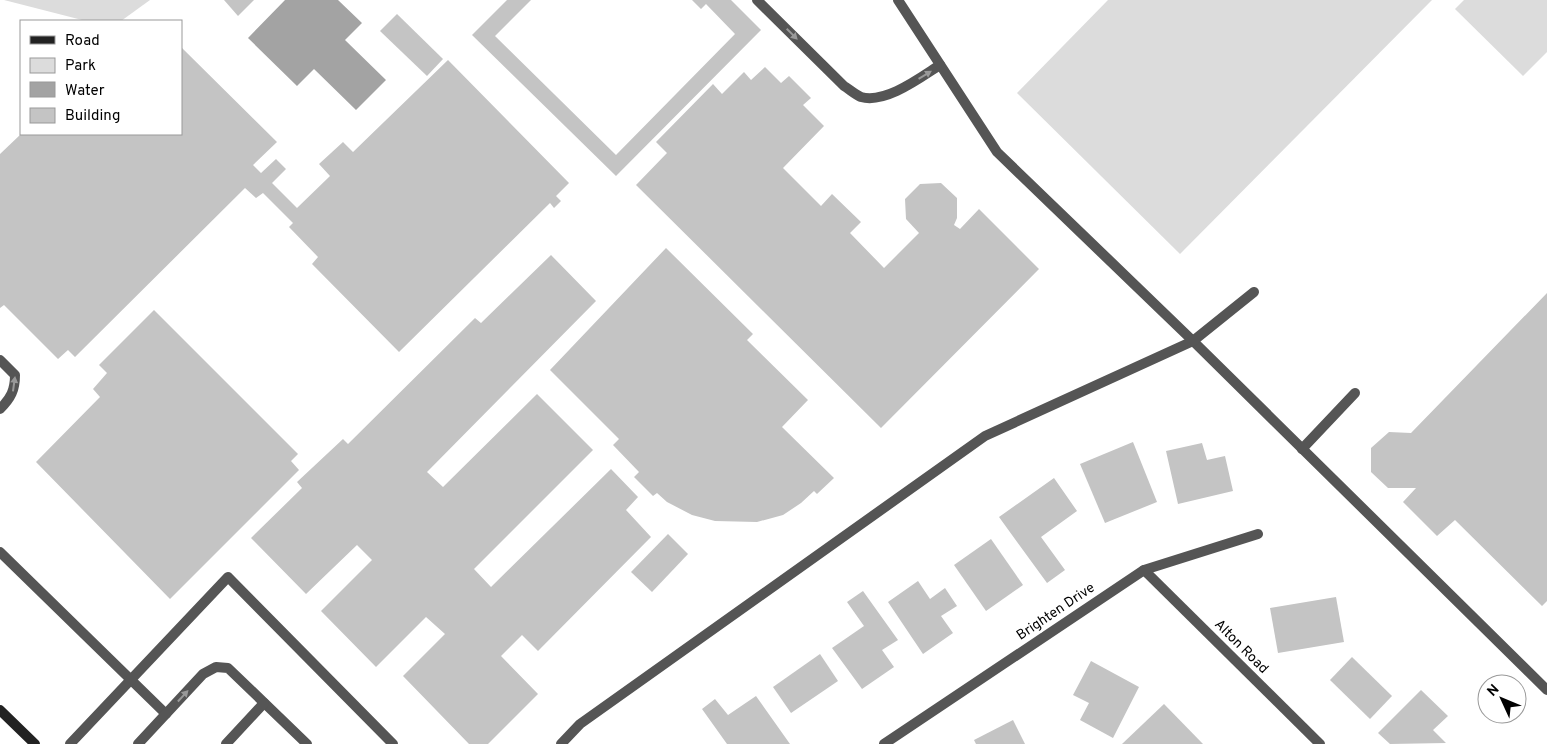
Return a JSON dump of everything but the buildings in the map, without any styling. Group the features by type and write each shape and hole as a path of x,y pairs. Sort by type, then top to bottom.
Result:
{"street":[{"path":"757,0 844,86 861,97 884,96 906,86 940,65"},
{"path":"898,0 997,152 1193,341 1547,690"},
{"path":"561,744 580,724 985,436 1193,341 1254,292"},
{"path":"0,360 16,375 15,388 9,401 0,410"},
{"path":"1302,449 1355,393"},
{"name":"Brighten Drive","path":"884,744 898,741 1144,570 1258,534"},
{"path":"0,552 166,714"},
{"name":"Alton Road","path":"1144,570 1320,744"},
{"path":"70,744 228,577 393,744"},
{"path":"138,744 203,674 216,667 228,668 308,744"},
{"path":"226,744 264,703"},
{"path":"0,710 35,744"}],"green space":[{"path":"4,0 150,0 122,20 82,20"},
{"path":"1108,0 1432,0 1180,254 1017,93"},
{"path":"1464,0 1547,0 1547,52 1523,76 1455,9"}],"water":[{"path":"285,0 338,0 362,23 345,40 386,80 356,110 314,69 297,86 248,38"}]}
